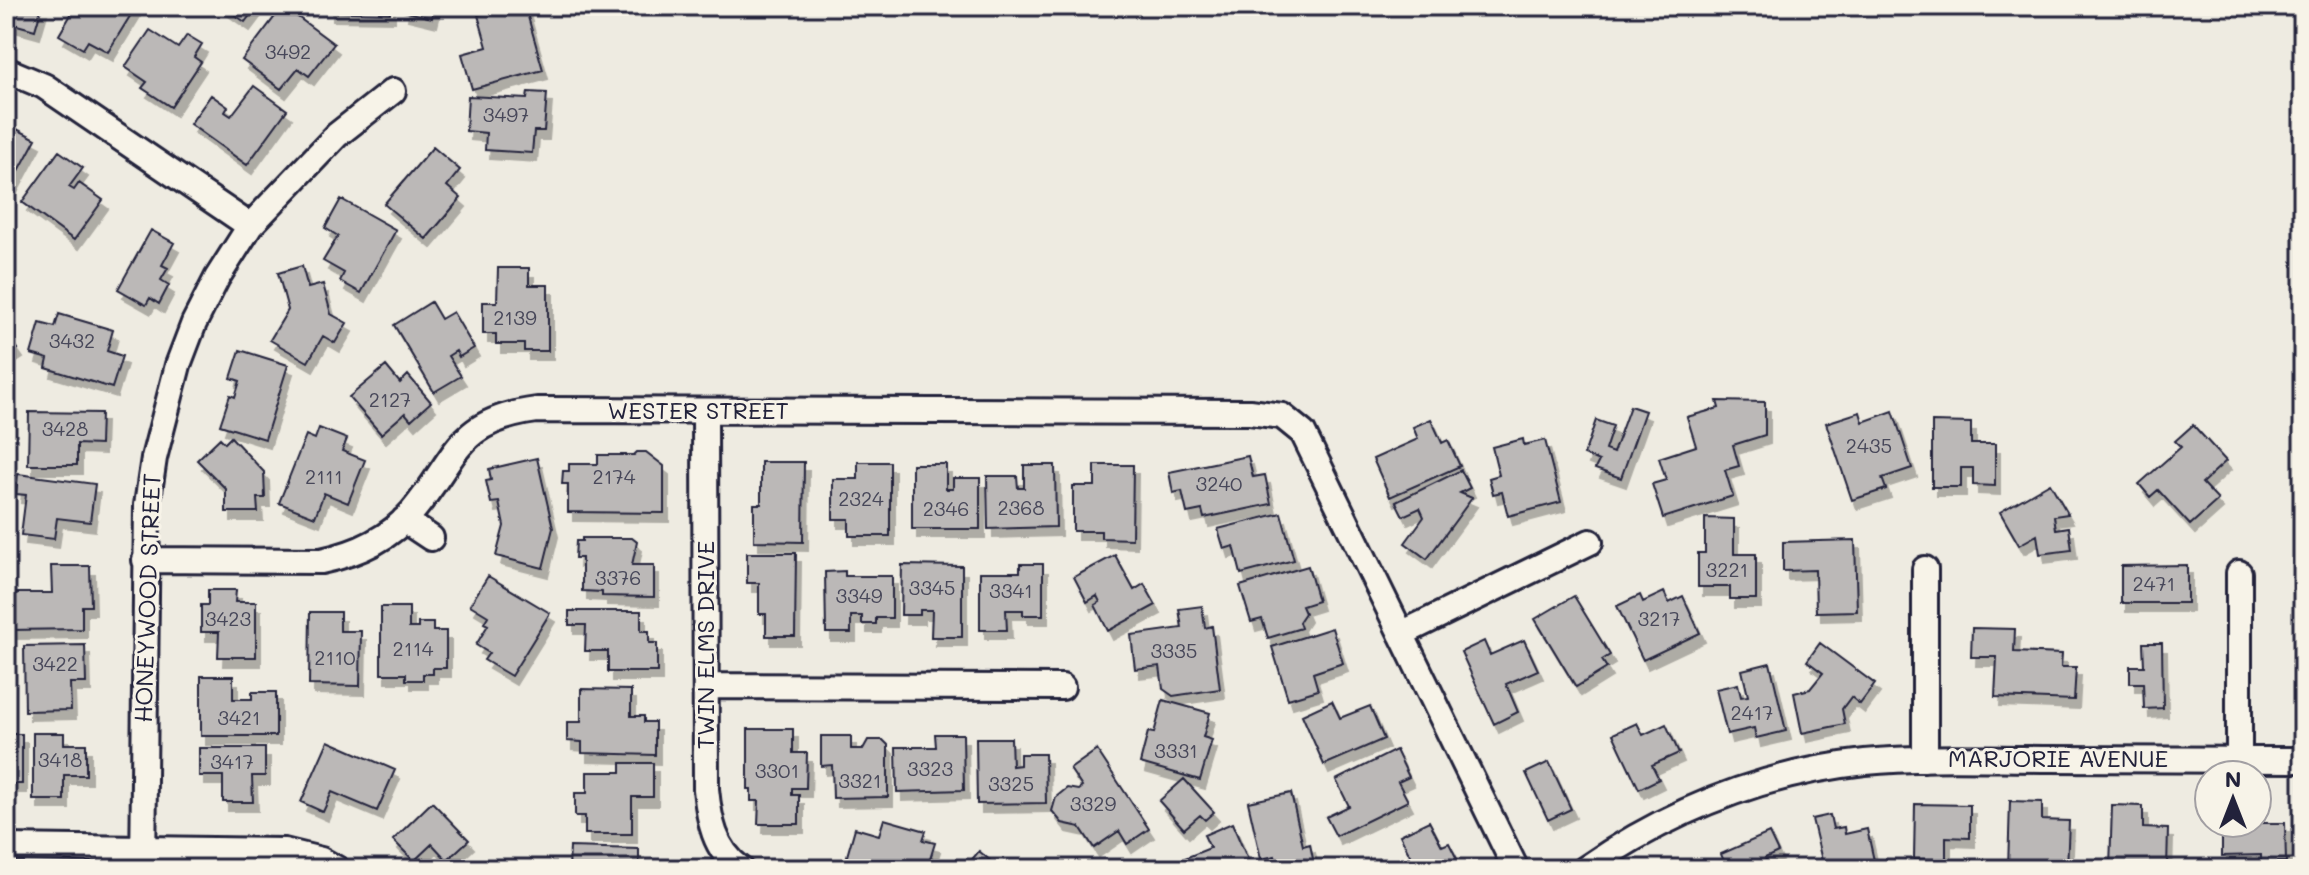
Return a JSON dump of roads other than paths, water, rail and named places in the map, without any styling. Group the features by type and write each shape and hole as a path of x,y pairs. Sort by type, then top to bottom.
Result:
{"street":[{"path":"6,70 44,86 250,226"},
{"name":"HONEYWOOD STREET","path":"143,858 147,505 154,458 178,365 194,323 217,278 250,226 337,135 393,91"},
{"name":"WESTER STREET","path":"145,560 321,561 344,556 373,544 404,520 427,493 454,451 484,426 501,417 537,410 1250,412 1282,416 1303,433 1401,634"},
{"name":"TWIN ELMS DRIVE","path":"705,411 709,812 714,833 723,850 741,869"},
{"path":"404,520 431,538"},
{"path":"1516,869 1401,634 1590,542"},
{"name":"MARJORIE AVENUE","path":"1925,569 1925,759"},
{"path":"2239,573 2239,759"},
{"path":"706,686 1062,687"},
{"name":"MARJORIE AVENUE","path":"1585,869 1673,816 1754,785 1827,767 1925,759 2193,760"},
{"name":"MARJORIE AVENUE","path":"2273,760 2303,760"},
{"path":"6,847 143,858 284,851 321,860 337,869"}]}
